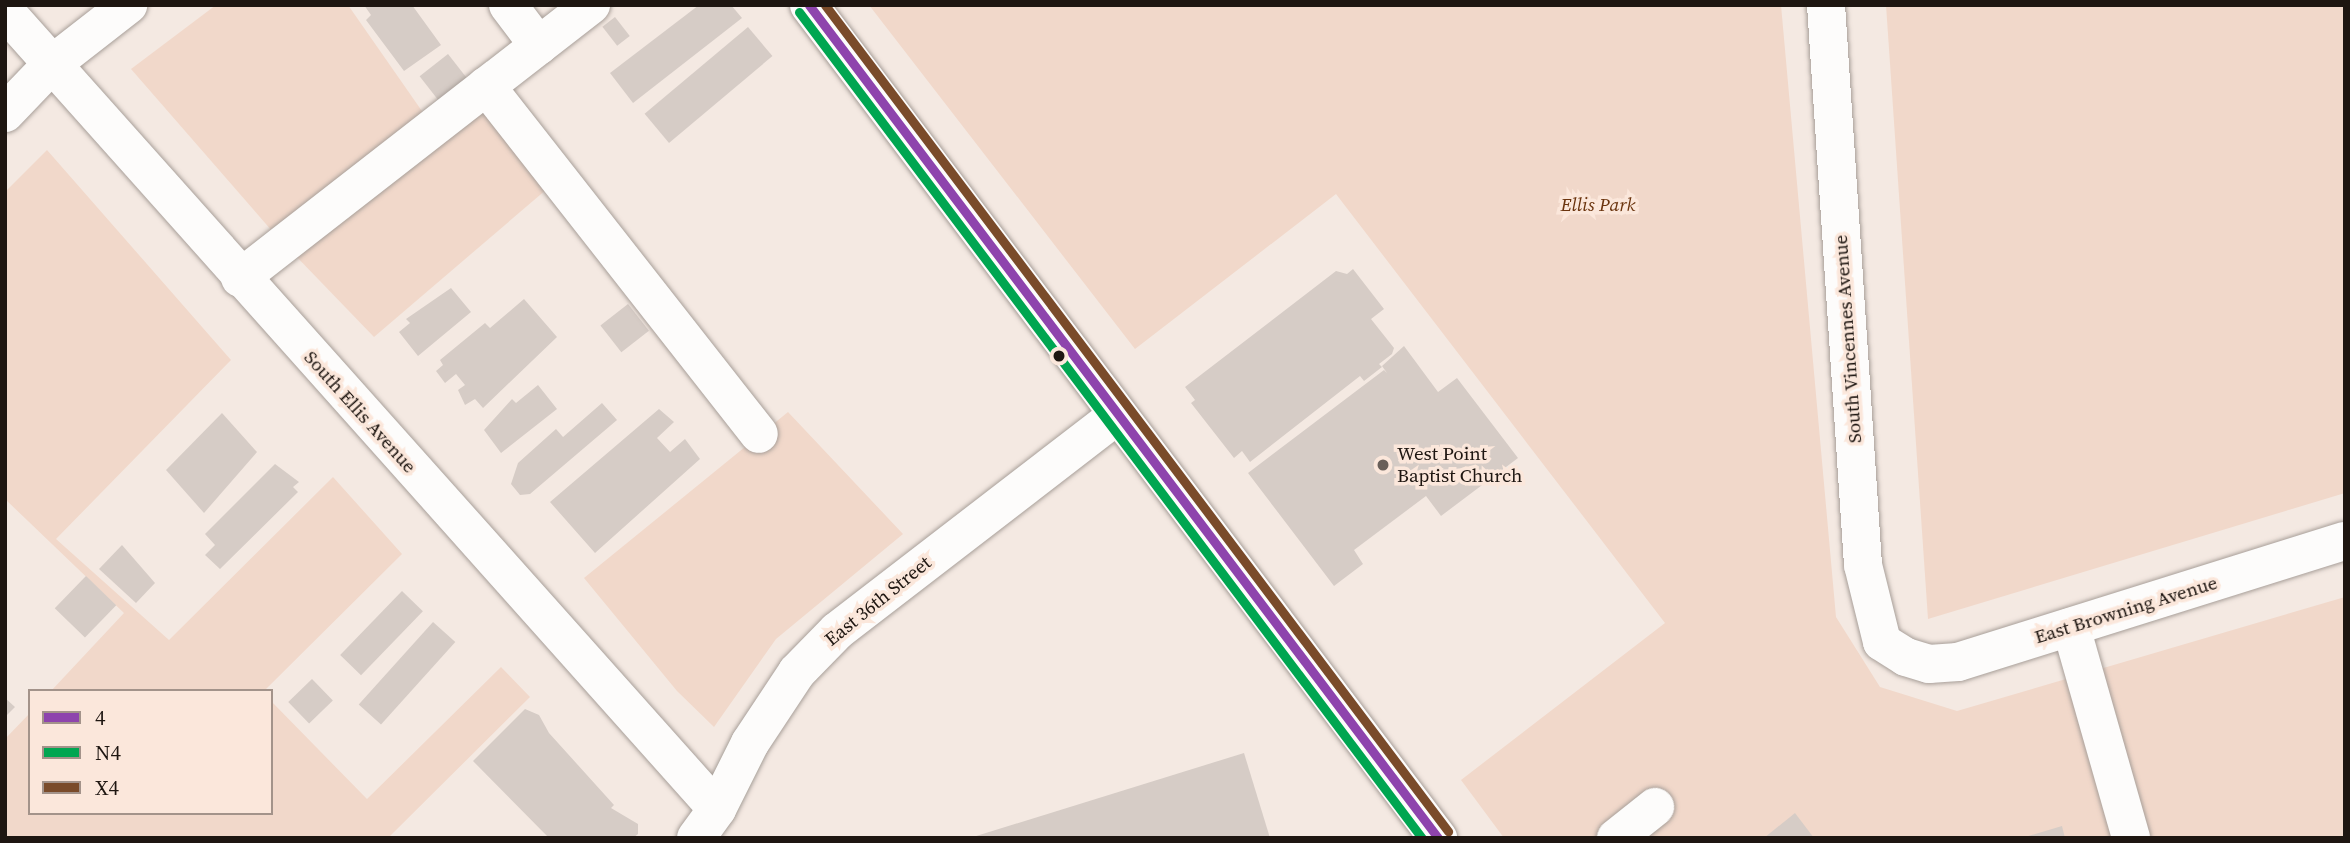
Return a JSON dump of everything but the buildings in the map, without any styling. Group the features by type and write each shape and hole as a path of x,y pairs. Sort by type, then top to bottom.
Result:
{"street":[{"path":"5,113 51,65 128,5"},
{"path":"508,5 539,46"},
{"path":"240,278 591,5"},
{"path":"809,5 1438,838"},
{"name":"South Vincennes Avenue","path":"1826,5 1863,565 1872,618 1882,642 1906,657"},
{"name":"South Ellis Avenue","path":"5,11 240,278 707,823"},
{"path":"486,86 759,434"},
{"name":"East 36th Street","path":"707,823 750,743 797,672 837,631 1116,415"},
{"name":"East Browning Avenue","path":"1906,657 1929,664 1958,662 2345,541"},
{"path":"2071,627 2131,838"},
{"path":"1616,838 1654,807"}],"green space":[{"path":"216,5 348,5 424,114 272,231 131,69"},
{"name":"Ellis Park","path":"869,5 1781,5 1836,617 1880,687 1957,711 2345,597 2345,838 1504,838 1461,780 1665,623 1336,194 1135,349"},
{"path":"1886,5 2345,5 2345,493 1928,619"},
{"path":"482,108 547,189 374,337 292,252"},
{"path":"47,150 231,360 56,539 169,640 333,477 402,554 266,689 53,689 124,613 5,499 5,192"},
{"path":"788,412 903,534 776,639 714,727 677,691 584,578"},
{"path":"501,667 530,697 388,838 5,838 5,739 28,715 28,815 273,815 273,703 367,799"}],"transit line":[{"name":"4","path":"809,5 1438,838"},
{"name":"X4","path":"825,5 1448,831"},
{"name":"N4","path":"799,12 1422,838"}],"place":[{"name":"West Point Baptist Church","path":"1383,465"}]}
